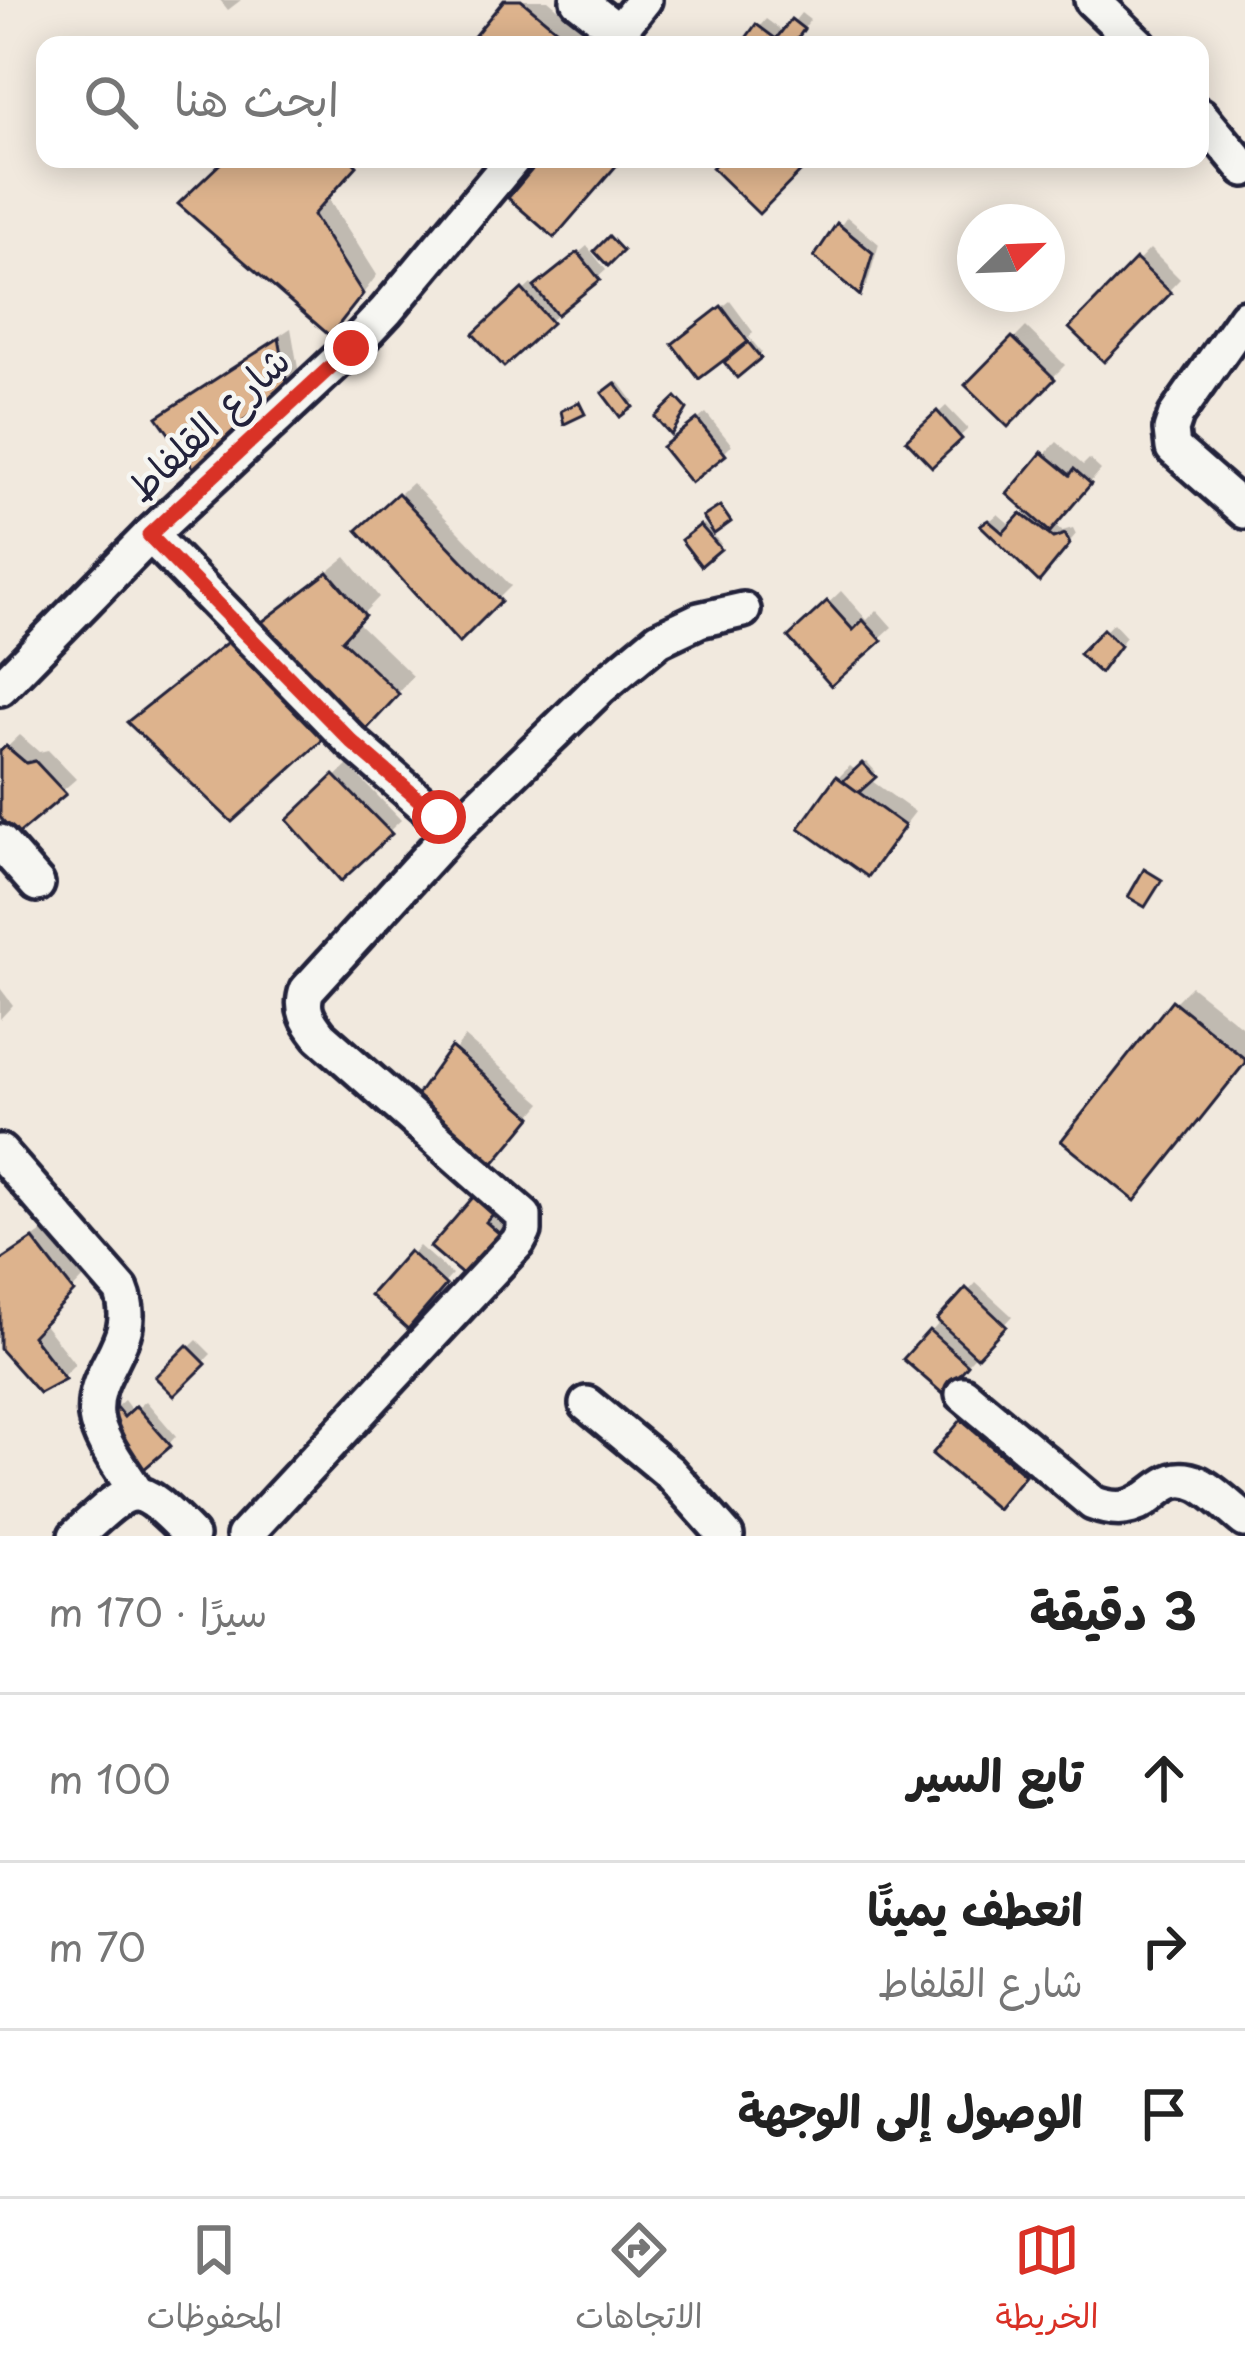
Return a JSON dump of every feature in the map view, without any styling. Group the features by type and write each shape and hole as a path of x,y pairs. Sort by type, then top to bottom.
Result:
{"street":[{"path":"578,0 612,36"},
{"path":"616,36 644,0"},
{"path":"1092,0 1130,36"},
{"path":"1209,126 1245,169"},
{"name":"شارع القلفاط","path":"0,688 149,535 386,311 505,168"},
{"path":"1245,317 1171,430 1173,448 1245,511"},
{"path":"149,535 352,742 453,830"},
{"path":"244,1536 524,1231 524,1216 503,1193 320,1036 305,1013 307,990 453,830 602,687 659,639 699,620 742,610"},
{"path":"0,842 37,884"},
{"path":"0,1152 121,1290 128,1308 124,1335 99,1387 96,1418 136,1492"},
{"path":"963,1394 1093,1503 1110,1510 1129,1510 1166,1483 1181,1479 1200,1484 1245,1520"},
{"path":"587,1404 669,1472 726,1536"},
{"path":"76,1536 115,1500 136,1492 153,1498 191,1536"}],"building":[{"path":"504,0 521,0 564,36 474,36"},
{"path":"791,19 804,29 799,36 778,36"},
{"path":"756,24 772,36 747,36"},
{"path":"216,168 355,168 313,215 363,294 330,336 178,204"},
{"path":"533,168 614,168 554,238 508,198"},
{"path":"712,168 804,168 759,214"},
{"path":"837,223 873,253 860,296 814,257"},
{"path":"609,236 623,251 608,266 594,251"},
{"path":"578,252 600,280 557,315 534,287"},
{"path":"1136,259 1171,293 1104,362 1069,328"},
{"path":"522,289 552,323 504,367 473,334"},
{"path":"721,306 748,342 699,379 672,344"},
{"path":"1012,337 1055,379 1008,427 965,385"},
{"path":"279,338 288,389 197,473 157,417"},
{"path":"748,342 761,358 737,378 724,362"},
{"path":"615,383 633,407 620,417 602,393"},
{"path":"676,397 687,409 671,435 655,417"},
{"path":"579,402 585,414 564,424 561,411"},
{"path":"937,411 962,439 932,467 906,440"},
{"path":"697,419 726,455 691,483 662,447"},
{"path":"1042,452 1070,475 1074,469 1091,484 1050,532 1007,494"},
{"path":"398,493 501,601 459,643 357,530"},
{"path":"720,506 731,522 714,534 703,517"},
{"path":"1021,513 1053,538 1065,534 1070,544 1039,582 980,525 988,520 1003,533"},
{"path":"700,525 721,549 701,566 681,540"},
{"path":"328,572 365,615 342,640 399,694 363,733 254,628"},
{"path":"827,601 853,630 863,620 882,641 831,686 788,637"},
{"path":"1103,629 1120,646 1100,673 1079,654"},
{"path":"235,636 327,736 232,822 127,722"},
{"path":"6,746 26,763 35,761 66,794 16,836 0,817 0,751"},
{"path":"862,763 876,777 856,795 843,781"},
{"path":"334,775 392,834 341,881 287,820"},
{"path":"836,776 905,826 868,877 799,828"},
{"path":"1144,869 1162,880 1145,907 1128,897"},
{"path":"1172,1000 1245,1063 1135,1201 1061,1141"},
{"path":"451,1047 532,1117 488,1170 410,1105"},
{"path":"475,1195 495,1212 486,1222 501,1235 465,1277 430,1247"},
{"path":"33,1239 74,1292 32,1336 65,1379 39,1393 0,1349 0,1261"},
{"path":"409,1251 446,1285 408,1329 370,1295"},
{"path":"966,1288 1006,1326 977,1357 937,1320"},
{"path":"929,1330 968,1365 943,1394 903,1359"},
{"path":"187,1345 206,1364 174,1396 155,1377"},
{"path":"114,1405 124,1417 136,1406 171,1446 143,1470 99,1418"},
{"path":"961,1420 1025,1475 997,1509 932,1454"}],"route":[{"path":"351,348 149,535 352,742 439,817"}]}
